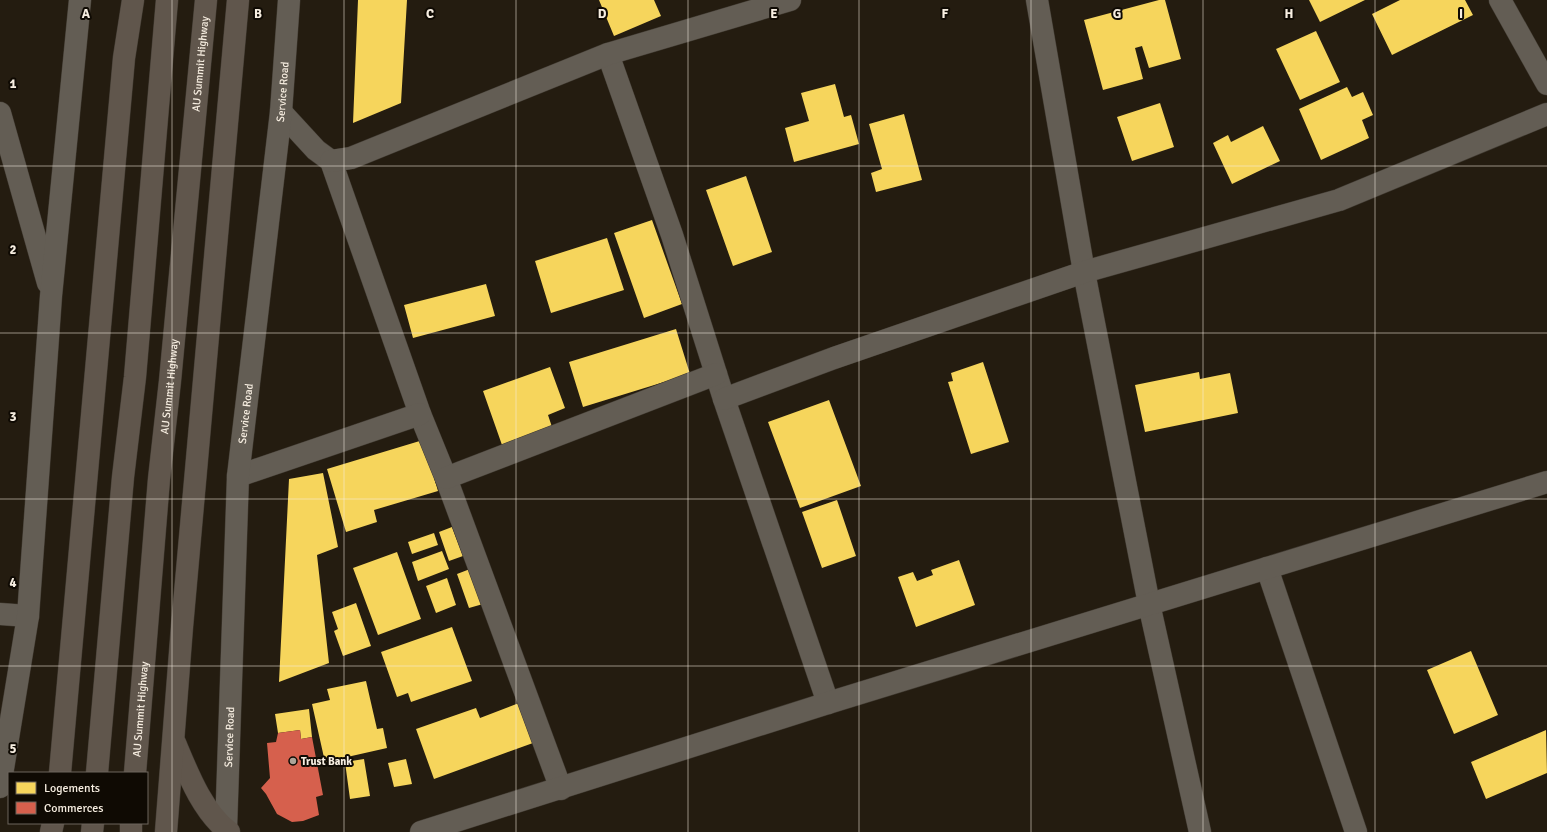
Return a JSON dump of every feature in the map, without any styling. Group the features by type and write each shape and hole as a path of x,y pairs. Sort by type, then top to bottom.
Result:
{"main road":[{"path":"60,772 124,58 133,0"},
{"path":"97,772 123,477 135,377 167,0"},
{"name":"AU Summit Highway","path":"135,772 159,479 171,374 206,0"},
{"path":"166,832 182,627 238,0"},
{"path":"174,740 190,780 210,812 228,831"}],"street":[{"path":"0,787 28,616 51,296 80,0"},
{"name":"Service Road","path":"228,831 238,476 281,112 289,0"},
{"path":"331,161 351,158 608,54 790,0"},
{"path":"1038,0 1084,272 1149,604 1200,832"},
{"path":"1500,0 1547,84"},
{"path":"608,54 672,235 724,399 828,704"},
{"path":"281,112 316,150 331,161 420,414 446,478 561,789"},
{"path":"0,113 51,296"},
{"path":"724,399 834,358 1084,272 1339,200 1547,114"},
{"path":"446,478 716,374"},
{"path":"238,476 420,414"},
{"path":"421,832 1149,604 1547,482"},
{"path":"1267,568 1356,832"},
{"path":"0,614 28,616"}],"building: Logements":[{"path":"358,0 407,0 401,103 353,123"},
{"path":"599,0 654,0 661,16 614,36"},
{"path":"1159,0 1165,0 1181,59 1149,68 1142,46 1135,48 1143,79 1103,90 1084,20"},
{"path":"1309,0 1365,0 1320,22"},
{"path":"1400,0 1465,0 1473,15 1392,55 1372,14"},
{"path":"1316,31 1340,82 1300,100 1276,49"},
{"path":"835,84 844,117 851,115 859,144 794,162 785,128 809,121 801,93"},
{"path":"1347,87 1352,97 1363,92 1373,115 1362,120 1369,138 1321,160 1299,109"},
{"path":"1160,103 1174,147 1132,161 1117,117"},
{"path":"904,114 922,180 876,192 871,173 882,169 869,124"},
{"path":"1263,126 1280,161 1232,184 1213,143 1228,135 1231,142"},
{"path":"746,176 772,252 733,266 706,190"},
{"path":"652,220 682,304 644,318 614,233"},
{"path":"607,238 624,290 551,313 535,261"},
{"path":"486,284 495,316 413,338 404,305"},
{"path":"676,329 690,374 583,407 569,362"},
{"path":"983,362 1009,442 971,454 948,382 953,381 951,373"},
{"path":"550,367 565,408 548,415 552,427 502,445 483,391"},
{"path":"1199,372 1200,379 1230,373 1238,413 1145,432 1135,385"},
{"path":"829,400 861,486 800,508 768,422"},
{"path":"423,440 438,491 374,510 377,522 346,532 327,469"},
{"path":"323,473 338,547 317,555 329,663 279,682 289,479"},
{"path":"837,500 856,556 822,568 802,512"},
{"path":"452,527 463,556 449,561 439,532"},
{"path":"434,533 438,545 412,554 408,542"},
{"path":"442,551 449,569 418,581 412,562"},
{"path":"397,552 421,619 378,635 353,568"},
{"path":"959,560 975,605 916,627 898,577 913,572 917,581 933,575 931,570"},
{"path":"470,569 483,604 469,608 457,574"},
{"path":"447,578 456,605 436,613 426,586"},
{"path":"356,603 371,646 343,656 334,631 338,629 332,612"},
{"path":"452,627 472,681 411,702 408,693 397,697 381,652"},
{"path":"1471,651 1498,715 1454,734 1427,670"},
{"path":"366,681 377,729 383,728 387,748 325,762 312,704 330,700 327,689"},
{"path":"519,703 533,743 434,779 416,729 476,708 480,718"},
{"path":"309,709 312,737 301,739 300,730 278,733 275,714"},
{"path":"1546,730 1547,773 1486,799 1471,762"},
{"path":"364,759 370,796 350,799 345,762"},
{"path":"406,759 412,784 394,787 388,763"}],"building: Commerces":[{"name":"Trust Bank","path":"300,730 301,739 312,737 323,795 316,797 319,815 303,821 292,822 277,814 261,788 270,778 267,743 276,742 278,733"}],"place":[{"name":"Trust Bank","path":"293,761"}]}
